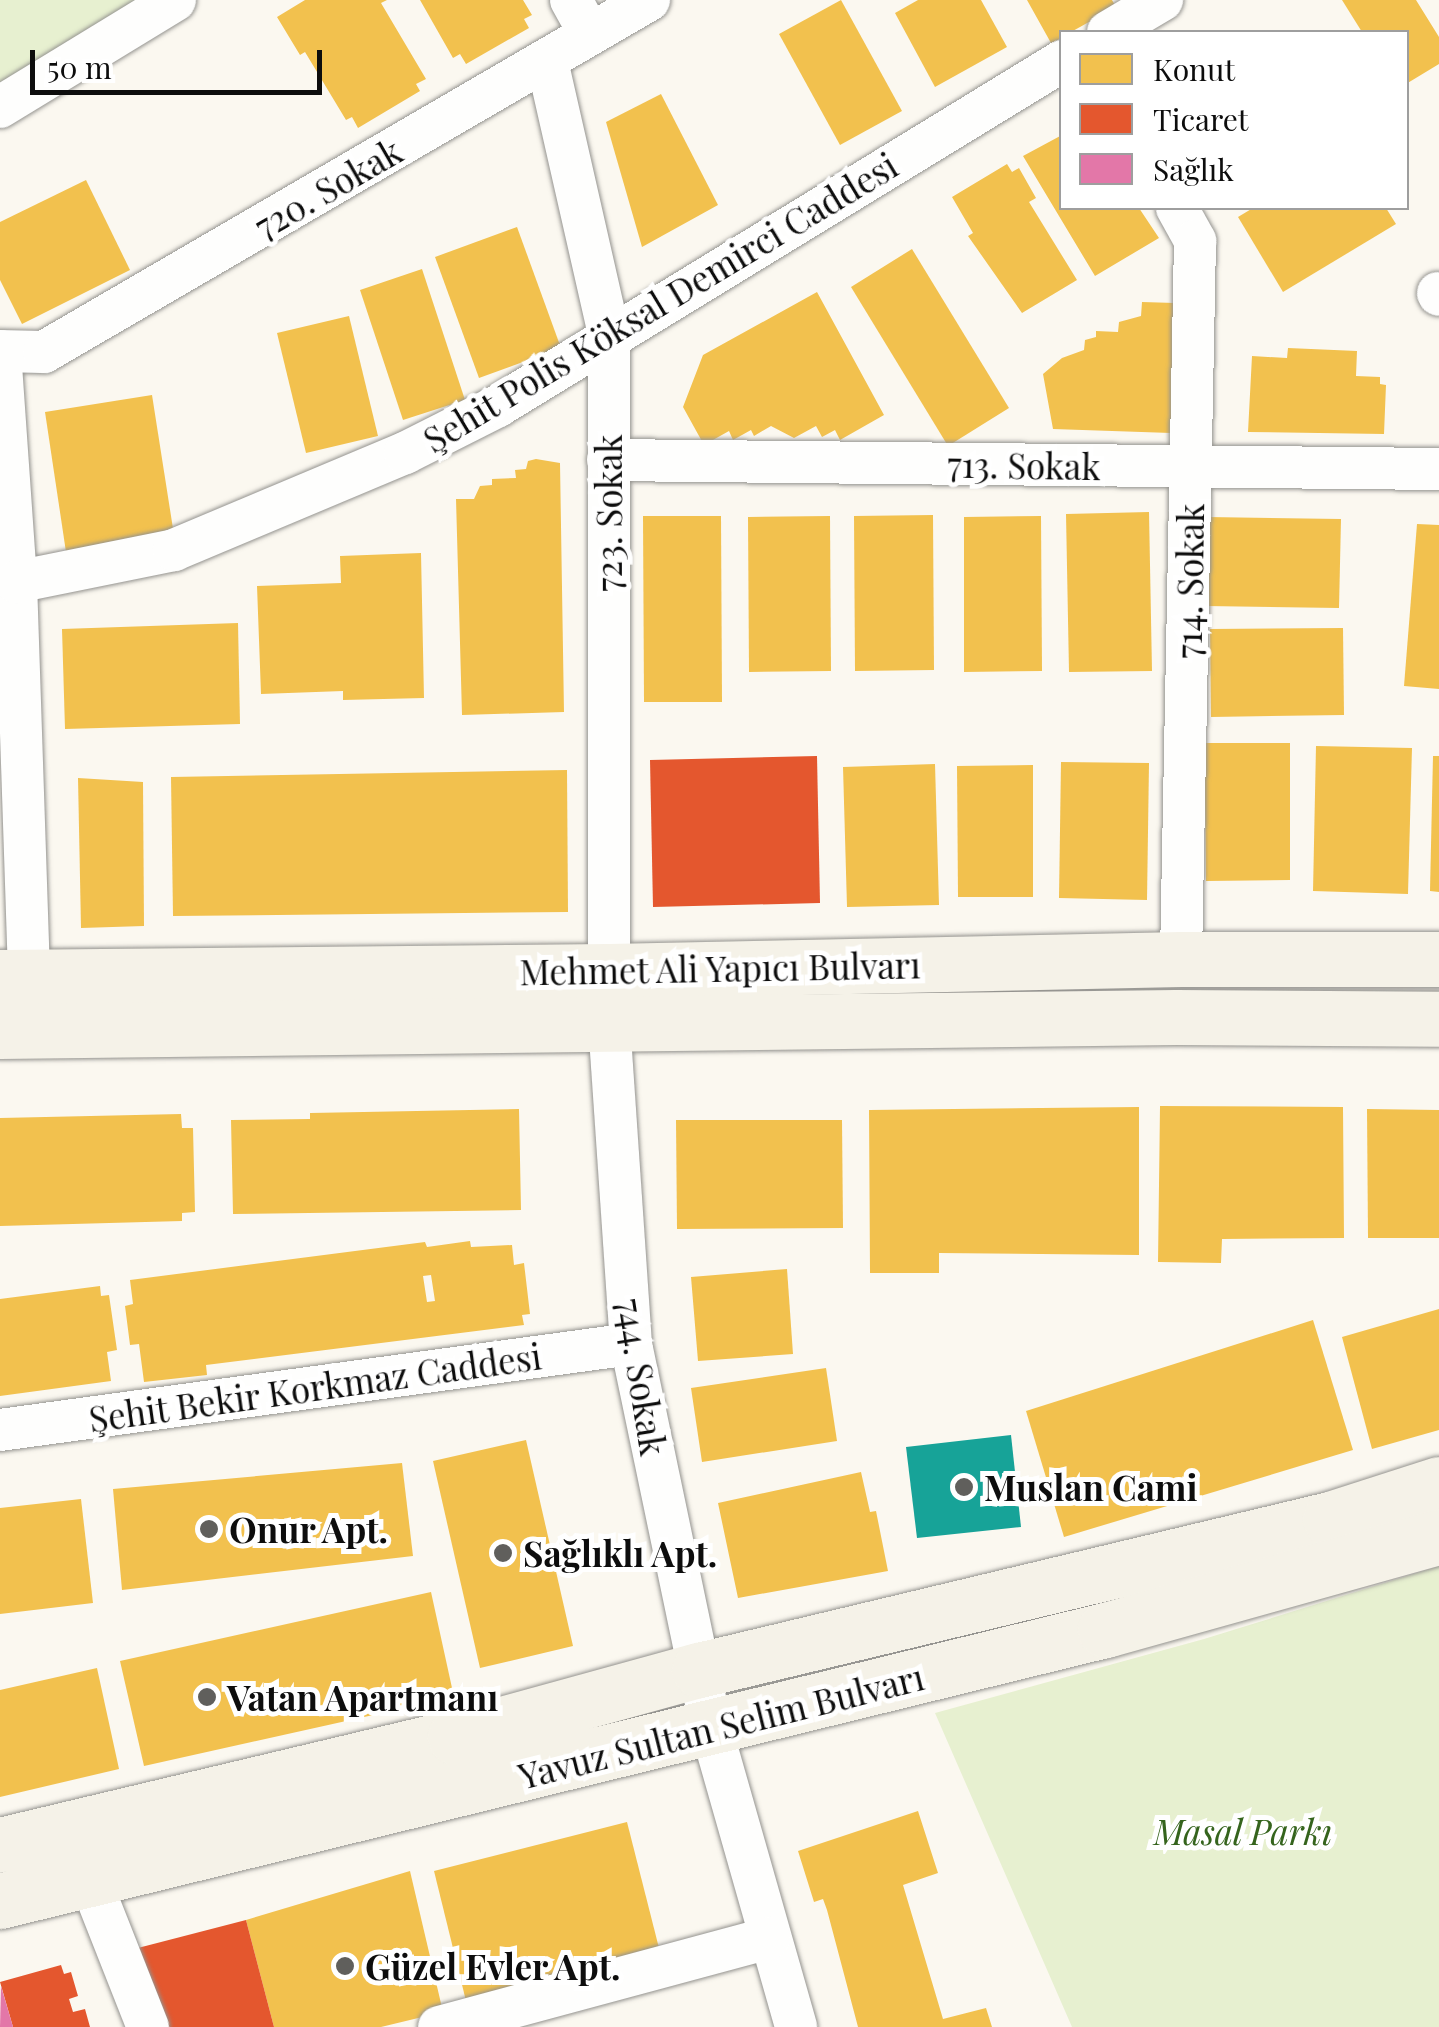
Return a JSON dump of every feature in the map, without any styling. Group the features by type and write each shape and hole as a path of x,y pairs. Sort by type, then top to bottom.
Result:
{"main road":[{"name":"Mehmet Ali Yapıcı Bulvarı","path":"0,1030 609,997 1181,959 1439,960"},
{"name":"Mehmet Ali Yapıcı Bulvarı","path":"15,977 1439,1019"},
{"name":"Yavuz Sultan Selim Bulvarı","path":"0,1845 455,1737 698,1670 1330,1519 1439,1484"},
{"name":"Yavuz Sultan Selim Bulvarı","path":"0,1901 1106,1630 1439,1538"}],"street":[{"path":"0,107 175,0"},
{"name":"720. Sokak","path":"0,351 44,352 547,62 580,17 650,0"},
{"path":"1111,30 1162,0"},
{"name":"723. Sokak","path":"547,62 609,334 609,997"},
{"name":"Şehit Polis Köksal Demirci Caddesi","path":"16,582 174,550 389,460 498,406 609,334 1059,62"},
{"name":"714. Sokak","path":"1178,210 1196,241 1181,959"},
{"path":"0,351 16,582 10,698 15,977"},
{"name":"713. Sokak","path":"608,460 1439,469"},
{"name":"744. Sokak","path":"609,997 630,1344 712,1728 796,2027"},
{"name":"Şehit Bekir Korkmaz Caddesi","path":"0,1430 630,1344"},
{"path":"90,1880 148,2027"},
{"path":"439,2027 769,1938"}],"green space":[{"path":"0,0 143,0 0,92"},
{"name":"Masal Parkı","path":"1439,1566 1439,2027 1072,2027 935,1713 1204,1639"}],"building: Konut":[{"path":"305,0 387,0 381,3 426,79 416,84 420,91 358,128 352,117 346,120 305,52 300,55 277,17"},
{"path":"420,0 523,0 532,15 524,19 529,28 466,64 460,54 453,58"},
{"path":"841,0 902,111 840,145 779,34"},
{"path":"918,0 981,0 1007,47 935,87 895,13"},
{"path":"1027,0 1112,0 1116,7 1075,30 1059,30 1059,39 1051,43"},
{"path":"1342,0 1416,0 1439,37 1439,64 1409,82 1409,30 1361,30"},
{"path":"661,94 718,205 642,247 606,122"},
{"path":"1059,137 1059,210 1140,210 1159,238 1095,276 1023,156"},
{"path":"1007,164 1012,172 1019,168 1036,198 1029,202 1077,280 1022,313 968,236 973,233 952,197"},
{"path":"86,180 130,270 22,324 0,280 0,222"},
{"path":"1250,210 1387,210 1396,224 1283,292 1238,217"},
{"path":"517,227 561,348 479,378 435,257"},
{"path":"912,249 1009,408 948,446 851,287"},
{"path":"422,269 465,400 403,420 360,290"},
{"path":"817,292 884,415 840,440 835,430 822,437 816,426 794,438 771,426 754,436 751,430 733,440 729,431 704,445 683,407 703,355"},
{"path":"1142,302 1175,303 1171,433 1053,429 1043,374 1062,358 1084,350 1085,340 1096,337 1096,331 1118,332 1119,322 1141,316"},
{"path":"349,316 378,436 306,453 277,333"},
{"path":"1288,348 1357,351 1356,376 1380,377 1380,384 1386,385 1384,434 1248,432 1252,356 1287,358"},
{"path":"152,395 174,535 66,552 45,412"},
{"path":"528,461 560,463 564,712 462,715 456,499 474,499 480,486 492,485 492,479 516,478 515,470 526,469"},
{"path":"1149,512 1152,671 1069,672 1066,514"},
{"path":"933,515 934,670 855,671 854,516"},
{"path":"643,516 721,516 722,702 644,702"},
{"path":"830,516 831,671 749,672 748,517"},
{"path":"1041,516 1042,671 964,672 964,517"},
{"path":"1207,517 1341,519 1339,608 1206,606"},
{"path":"1417,524 1439,525 1439,689 1404,686"},
{"path":"421,553 424,698 343,700 343,691 261,694 257,586 341,583 340,556"},
{"path":"238,623 240,724 65,729 62,629"},
{"path":"1343,628 1344,715 1211,717 1210,629"},
{"path":"1193,743 1290,743 1290,880 1206,881 1205,798"},
{"path":"1316,746 1412,748 1408,894 1313,891"},
{"path":"1433,756 1439,756 1439,892 1430,891"},
{"path":"1061,762 1149,763 1147,900 1059,898"},
{"path":"935,764 939,905 847,907 843,767"},
{"path":"1033,765 1033,897 958,897 957,766"},
{"path":"567,770 568,912 173,916 171,777"},
{"path":"78,778 143,782 144,926 81,928"},
{"path":"1160,1106 1343,1107 1344,1238 1222,1239 1221,1263 1158,1262"},
{"path":"1139,1107 1139,1255 939,1253 939,1273 870,1273 869,1110"},
{"path":"519,1109 521,1210 233,1214 231,1120 310,1119 310,1113"},
{"path":"1367,1109 1439,1110 1439,1238 1368,1238"},
{"path":"181,1114 182,1128 193,1128 195,1212 182,1213 182,1221 0,1226 0,1118"},
{"path":"676,1120 842,1120 843,1228 677,1229"},
{"path":"470,1241 471,1247 512,1245 514,1265 524,1263 530,1314 522,1315 524,1325 206,1365 207,1375 144,1382 139,1344 130,1345 125,1306 133,1304 130,1280 425,1242 427,1247","holes":["431,1275 435,1301 427,1302 423,1276"]},
{"path":"787,1269 793,1354 698,1361 691,1277"},
{"path":"100,1286 101,1296 109,1295 117,1350 107,1352 111,1381 0,1396 0,1299"},
{"path":"1439,1309 1439,1430 1372,1449 1342,1337"},
{"path":"1313,1320 1353,1450 1064,1537 1026,1411"},
{"path":"826,1368 837,1441 702,1462 691,1388"},
{"name":"Sağlıklı Apt.","path":"526,1440 573,1646 480,1668 433,1461"},
{"name":"Onur Apt.","path":"402,1463 413,1556 122,1590 113,1489"},
{"path":"861,1472 870,1512 876,1511 888,1571 738,1598 718,1503"},
{"path":"81,1499 93,1603 0,1614 0,1508"},
{"path":"431,1592 454,1697 144,1766 120,1661"},
{"path":"97,1668 119,1769 0,1797 0,1690"},
{"path":"918,1811 938,1873 903,1885 943,2019 986,2008 992,2027 858,2027 827,1910 823,1899 814,1902 798,1851"},
{"path":"627,1822 660,1952 466,2001 434,1871"},
{"name":"Güzel Evler Apt.","path":"410,1871 443,2012 381,2027 274,2027 246,1920"}],"building: Ticaret":[{"path":"817,756 820,903 653,907 650,760"},
{"path":"246,1920 274,2027 166,2027 134,1949"},
{"path":"61,1965 64,1974 71,1972 78,1996 69,1999 73,2012 85,2009 90,2027 13,2027 0,1982"}],"building: Sağlık":[{"path":"1,1986 13,2027 0,2027"}],"building: Kamu":[{"name":"Muslan Cami","path":"1011,1435 1021,1527 917,1538 906,1447"}],"place":[{"name":"Muslan Cami","path":"964,1487"},
{"name":"Onur Apt.","path":"209,1529"},
{"name":"Sağlıklı Apt.","path":"503,1553"},
{"name":"Vatan Apartmanı","path":"207,1697"},
{"name":"Güzel Evler Apt.","path":"345,1966"}]}
